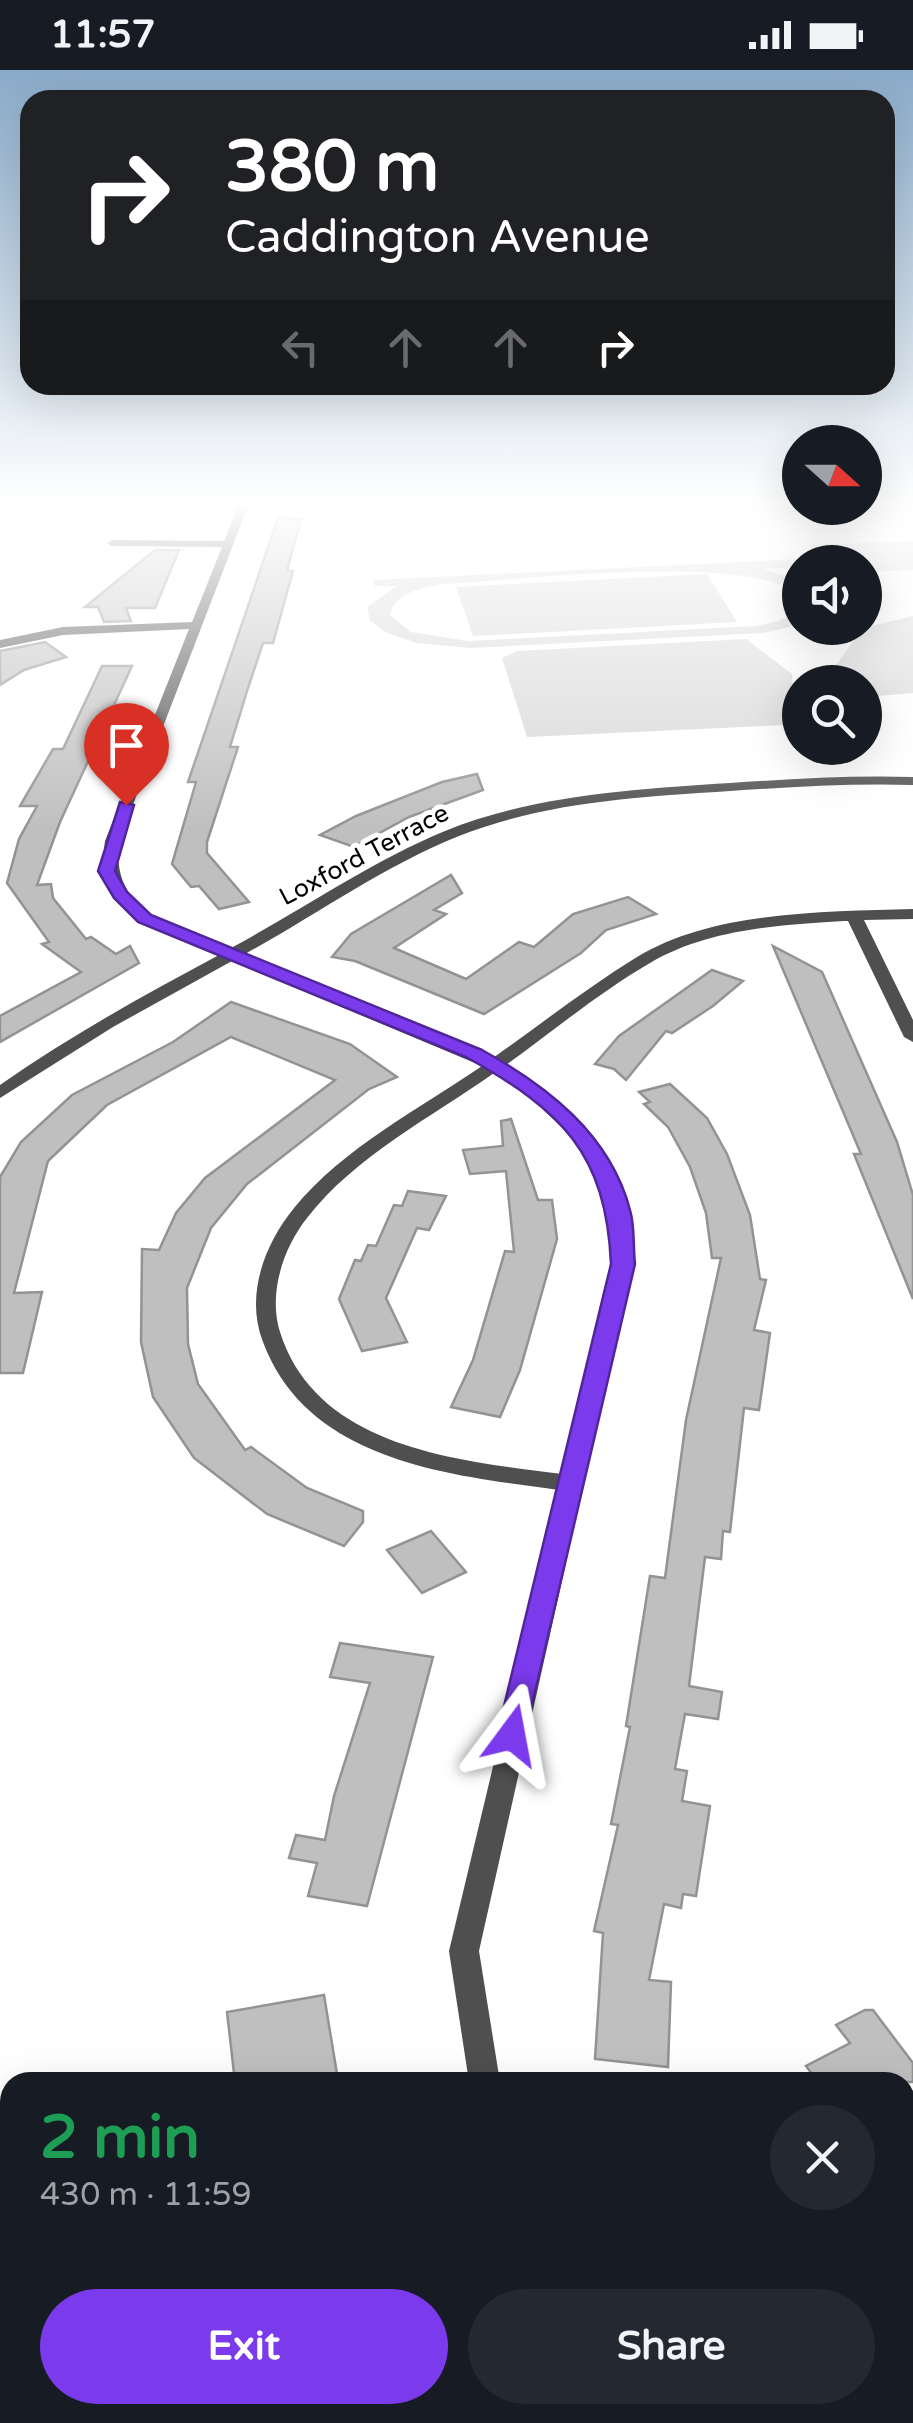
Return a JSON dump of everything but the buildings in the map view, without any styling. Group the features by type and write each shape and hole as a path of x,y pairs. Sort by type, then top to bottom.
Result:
{"street":[{"path":"202,611 112,841 107,871 120,895 144,918 516,1077 572,1124 599,1159 620,1212 623,1264 464,1951 483,2072"},
{"path":"0,644 63,631 196,625"},
{"name":"Loxford Terrace","path":"0,1093 34,1068 229,956 426,847 472,826 530,810 629,794 872,779 913,781"},
{"path":"570,1482 460,1468 402,1453 326,1416 287,1378 264,1320 268,1279 283,1237 317,1194 364,1155 645,959 678,942 750,924 913,914"},
{"path":"854,916 913,1037"}],"shaded area":[{"path":"368,611 392,611 390,615 411,632 468,641 756,626 782,619 782,628 764,633 470,648 416,643 385,632 370,620"},
{"path":"464,611 730,611 737,622 473,636"},
{"path":"913,616 913,693 882,696 882,665 836,665 851,645 882,645 882,623"},
{"path":"746,639 782,666 782,725 527,737 502,658 517,651"}],"route":[{"path":"126,805 112,841 107,871 120,895 144,918 475,1054 516,1077 572,1124 599,1159 620,1212 623,1264 512,1735"}]}
